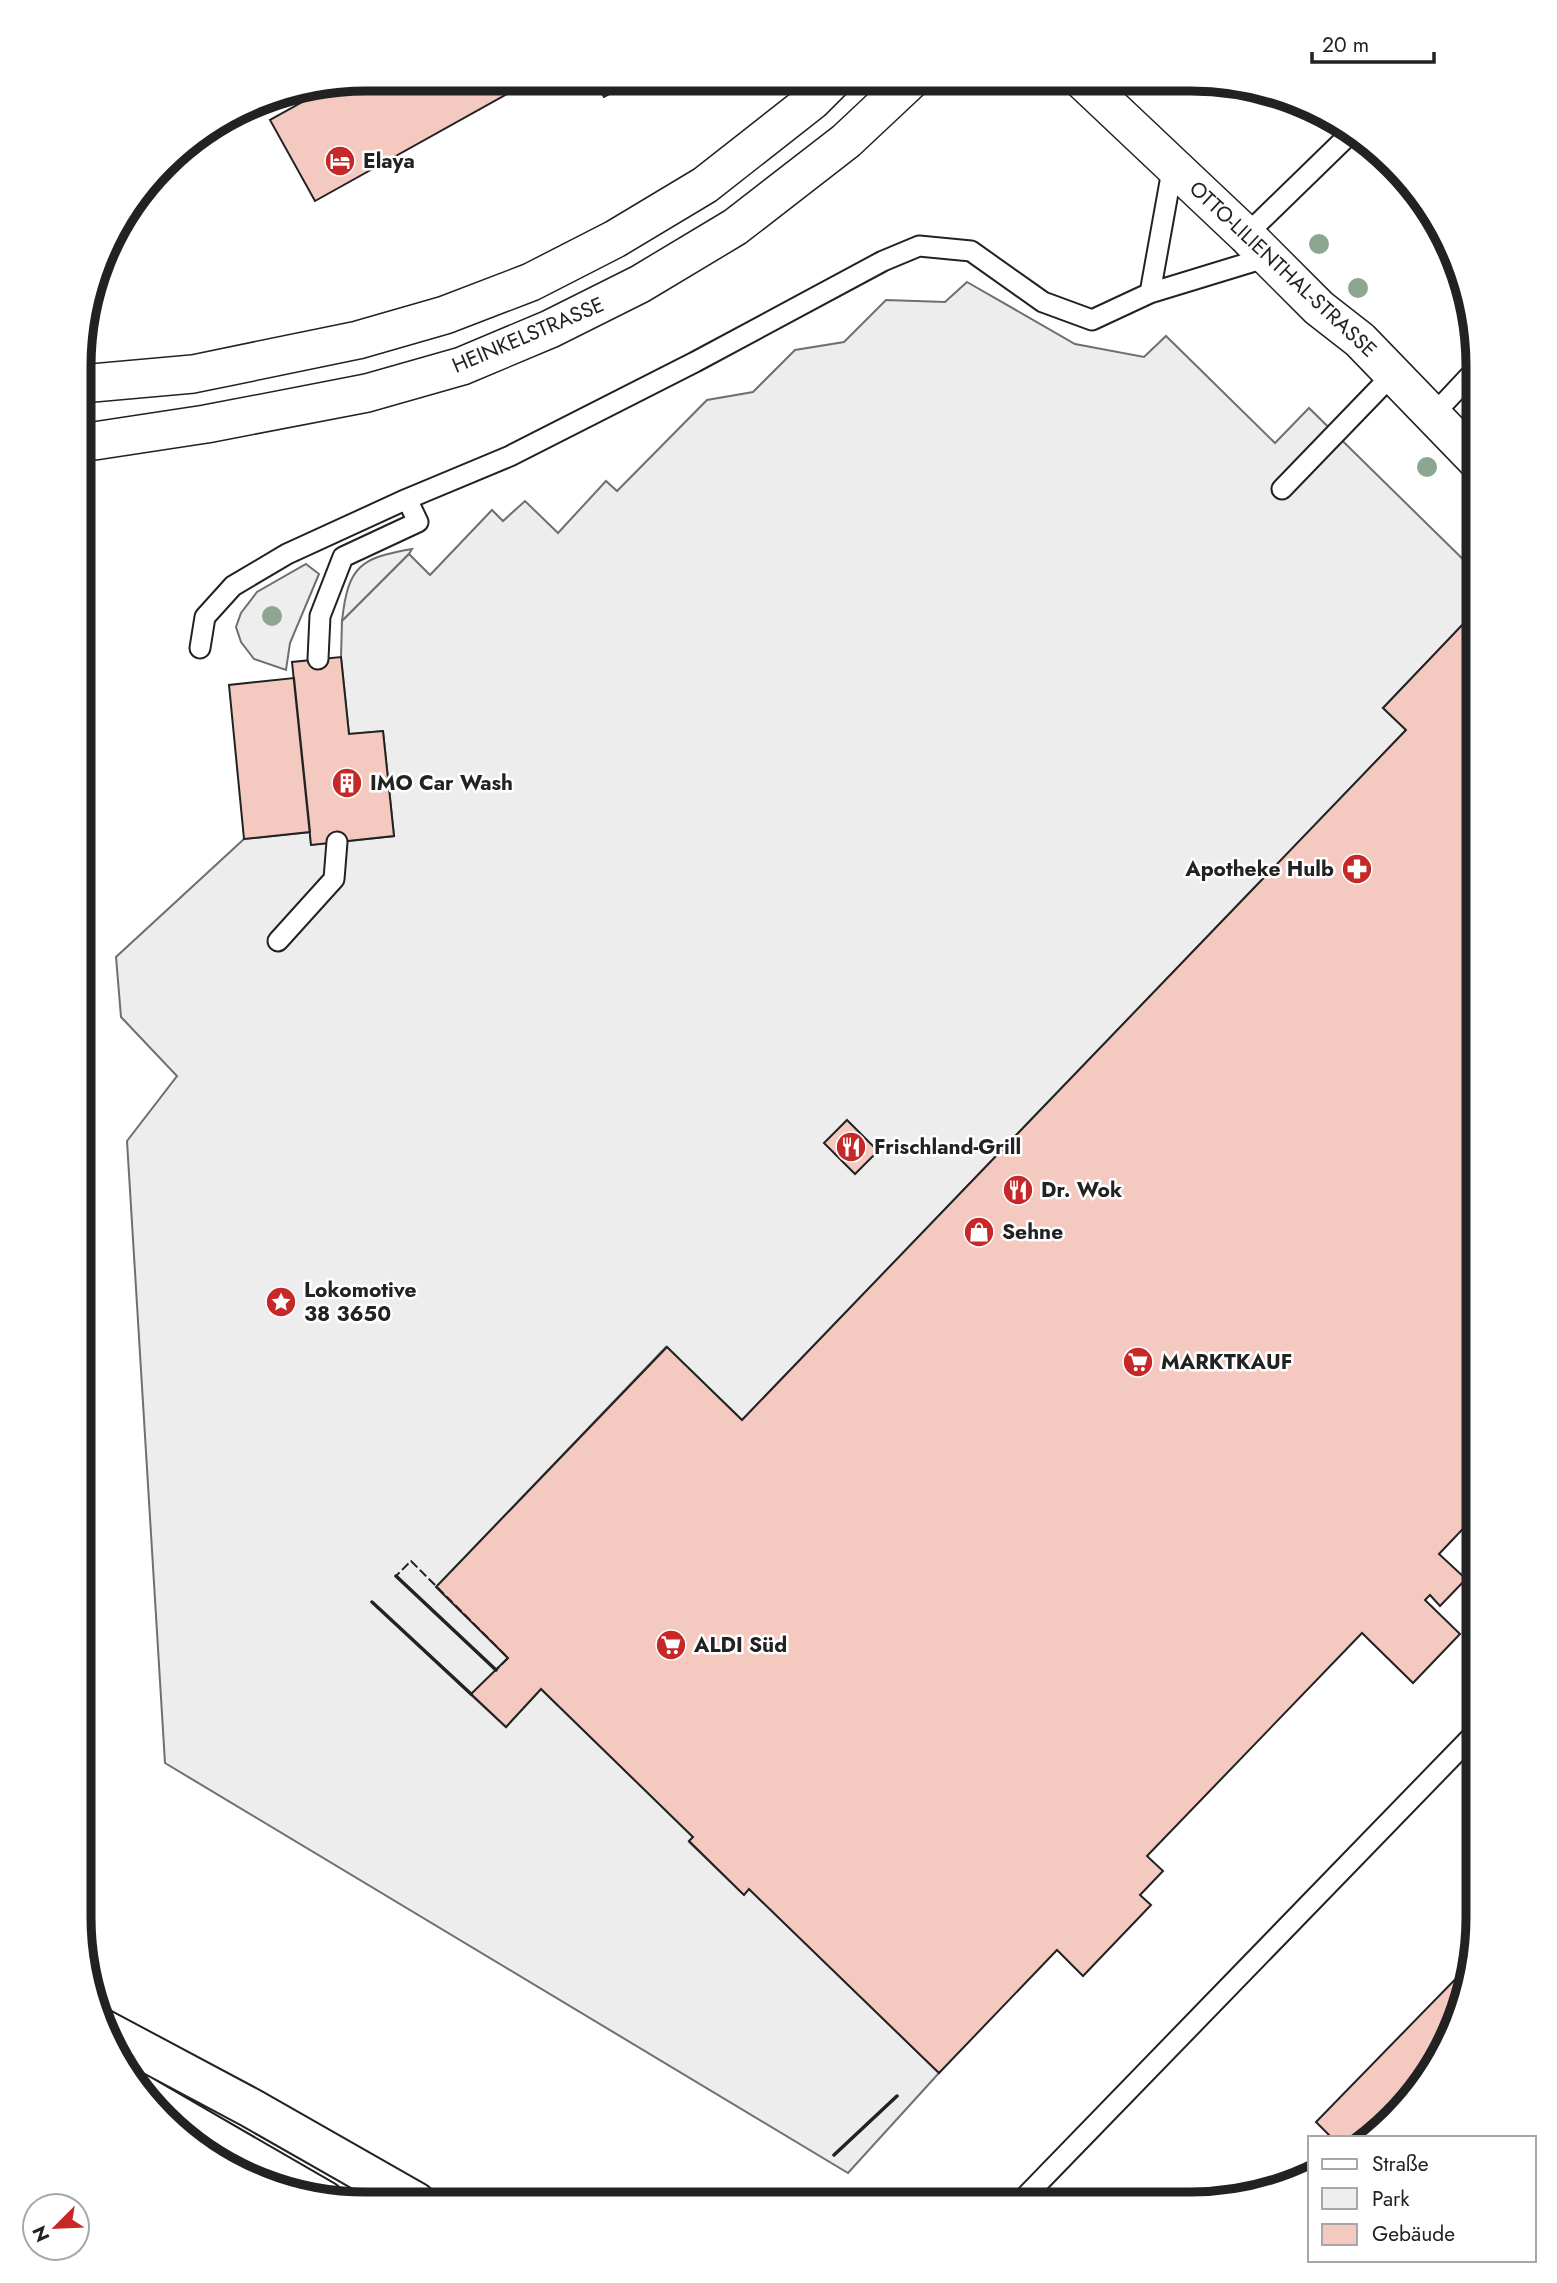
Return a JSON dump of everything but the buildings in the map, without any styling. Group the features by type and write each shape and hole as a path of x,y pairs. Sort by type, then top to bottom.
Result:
{"highway":[{"path":"118,2037 251,2108 398,2192"},
{"path":"176,2115 292,2182"}],"street":[{"path":"91,383 193,374 358,340 445,315 531,282 615,239 705,185 822,91"},
{"name":"HEINKELSTRASSE","path":"91,441 206,424 368,393 462,366 550,329 640,284 735,227 846,141 899,91"},
{"name":"OTTO-LILIENTHAL-STRASSE","path":"1094,91 1319,308 1360,340 1466,449"}],"lane":[{"path":"200,648 205,617 233,586 287,554 533,444 695,362 883,261 919,246 971,251 1043,302 1092,320 1257,246 1346,139"},
{"path":"1150,293 1173,165"},
{"path":"1282,489 1393,374"},
{"path":"1433,415 1466,380"},
{"path":"318,659 320,617 343,556 418,522 407,499"},
{"path":"278,941 334,879 337,842"},
{"path":"1030,2192 1466,1742"}],"green space":[{"path":"412,549 342,621 348,588 360,568 380,556"},
{"path":"306,564 319,574 290,643 286,670 254,659 241,642 236,627 241,613 257,592"}],"shaded area":[{"path":"967,282 1075,344 1144,357 1166,336 1275,443 1309,408 1466,562 1466,622 1383,708 1406,730 742,1420 666,1347 437,1586 508,1658 471,1695 506,1727 541,1689 693,1837 689,1842 743,1894 749,1889 939,2073 848,2173 165,1763 127,1141 177,1076 121,1017 116,957 244,839 310,832 311,845 394,836 383,731 349,734 341,657 342,621 409,554 430,575 492,510 503,521 525,501 558,533 606,481 617,491 707,400 753,392 795,350 844,342 886,300 945,302"}],"fence":[{"path":"411,1561 508,1658 496,1670 396,1576 411,1561"}],"wall":[{"path":"396,1576 496,1670"},
{"path":"372,1602 471,1694"},
{"path":"834,2155 897,2096"}],"place":[{"name":"Elaya","path":"340,161"},
{"name":"IMO Car Wash","path":"347,783"},
{"name":"Apotheke Hulb","path":"1357,869"},
{"name":"Frischland-Grill","path":"851,1147"},
{"name":"Dr. Wok","path":"1018,1190"},
{"name":"Sehne","path":"979,1232"},
{"name":"Lokomotive 38 3650","path":"281,1302"},
{"name":"MARKTKAUF","path":"1138,1362"},
{"name":"ALDI Süd","path":"671,1645"}]}
